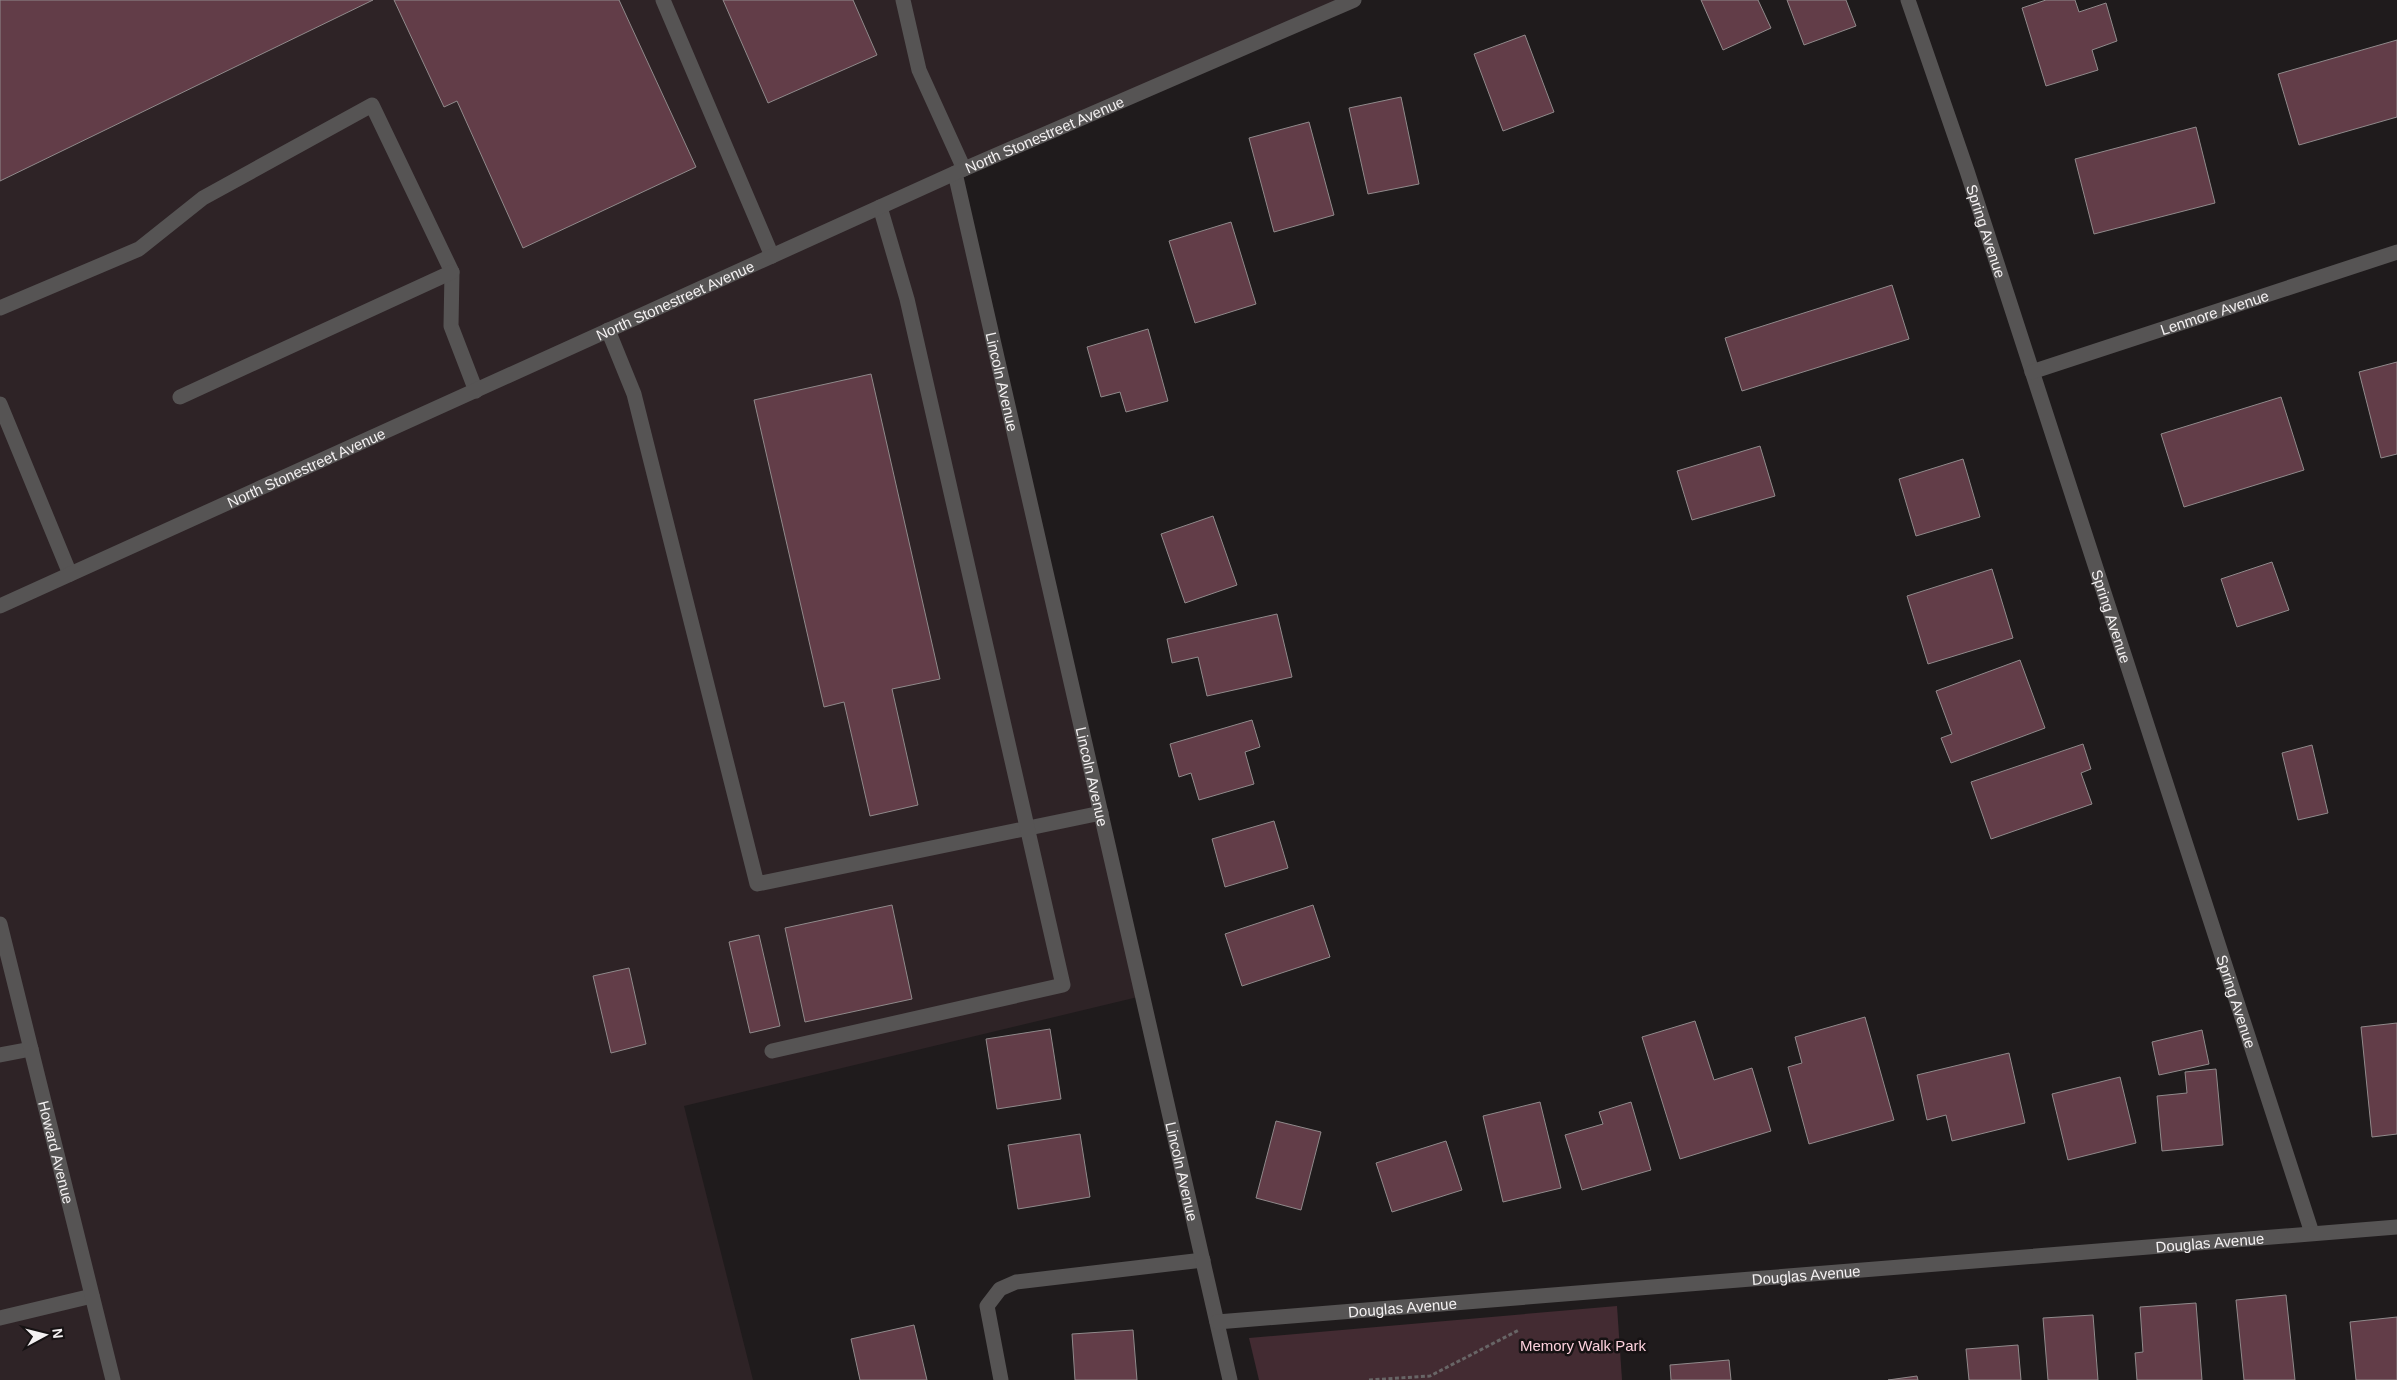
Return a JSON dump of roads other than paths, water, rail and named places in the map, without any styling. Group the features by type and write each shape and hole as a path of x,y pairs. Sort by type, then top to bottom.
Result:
{"street":[{"path":"664,0 772,256"},
{"name":"Lincoln Avenue","path":"903,0 919,70 959,171 1101,813 1230,1380"},
{"name":"North Stonestreet Avenue","path":"0,606 959,171 1354,0"},
{"name":"Spring Avenue","path":"1908,0 2032,372 2312,1233"},
{"path":"0,308 139,249 203,198 372,105 452,272 451,326 476,391"},
{"path":"772,1051 1063,984 907,299 880,207"},
{"name":"Lenmore Avenue","path":"2032,372 2397,252"},
{"path":"180,397 452,272"},
{"path":"608,330 634,394 757,884 1101,813"},
{"path":"0,404 70,574"},
{"name":"Howard Avenue","path":"0,924 113,1380"},
{"path":"0,1055 31,1049"},
{"name":"Douglas Avenue","path":"1217,1322 2397,1227"},
{"path":"1001,1380 987,1306 1000,1289 1016,1282 1203,1260"},
{"path":"0,1318 92,1296"}],"park label":[{"name":"Memory Walk Park","path":"1583,1345"}]}
